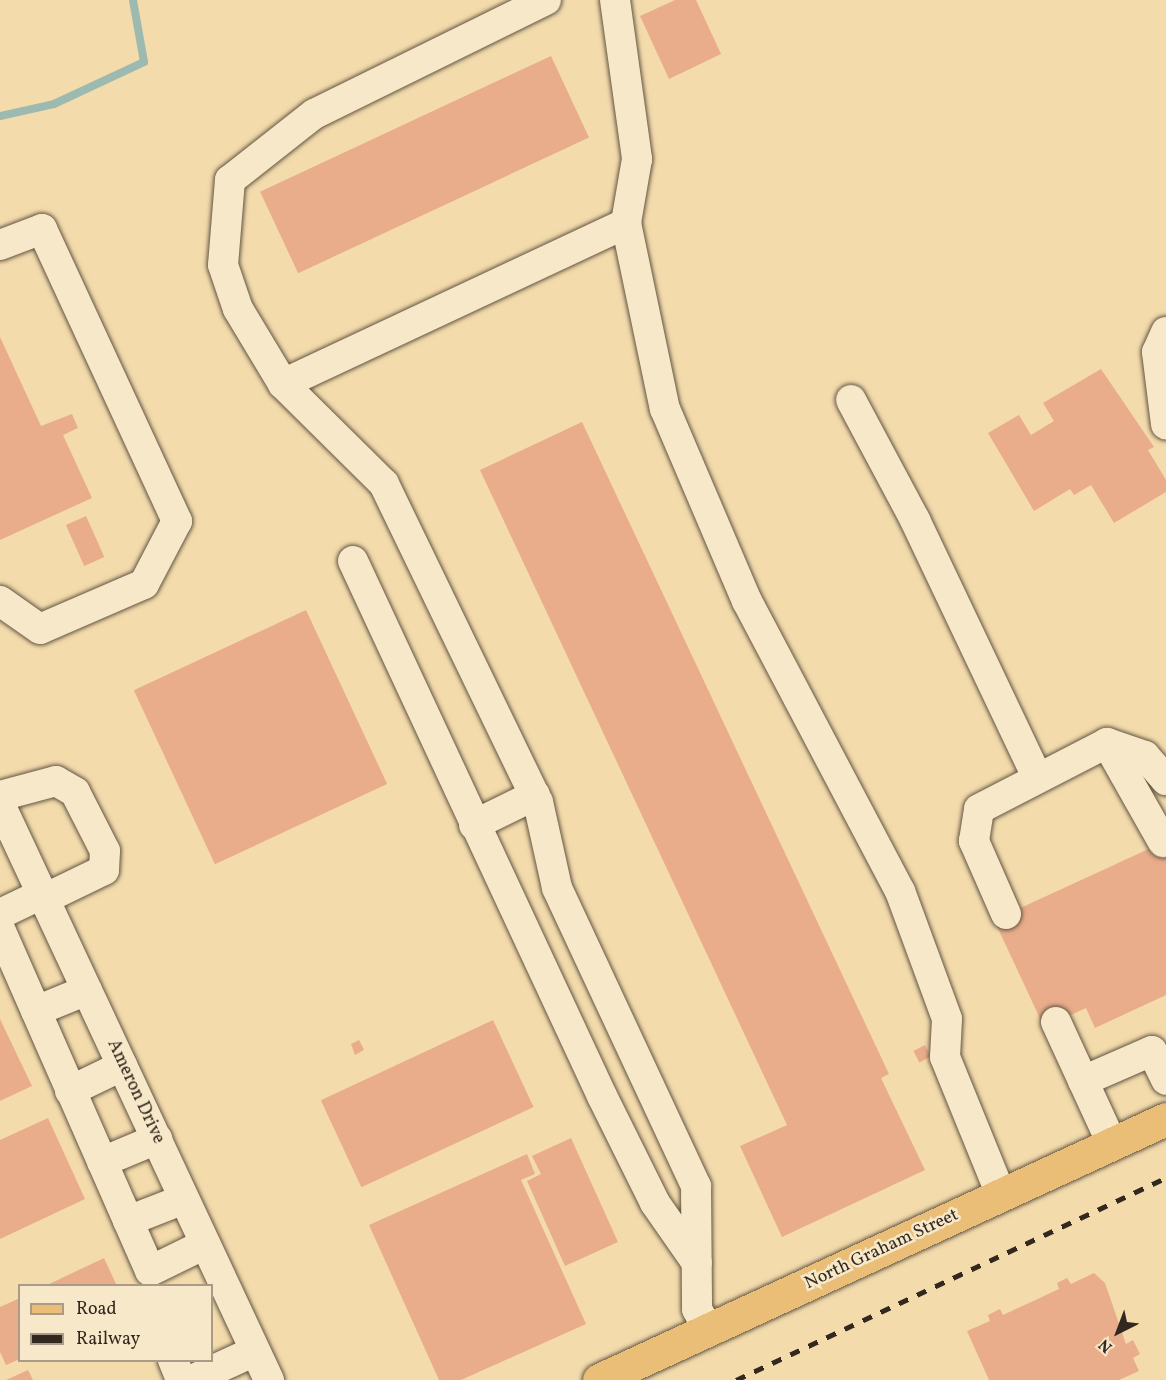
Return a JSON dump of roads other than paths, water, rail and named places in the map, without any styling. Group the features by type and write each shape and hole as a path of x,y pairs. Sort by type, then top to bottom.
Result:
{"main road":[{"name":"North Graham Street","path":"599,1380 1166,1120"}],"street":[{"path":"546,0 314,114 230,180 223,265 238,309 283,384 384,484 535,795 557,888 696,1186 697,1309 708,1330"},
{"path":"615,0 637,159 626,223 665,409 747,601 900,891 947,1019 945,1057 1001,1195"},
{"path":"283,384 626,223"},
{"path":"0,245 42,229 177,521 144,584 40,629 0,601"},
{"path":"1166,332 1157,352 1166,424"},
{"path":"851,400 915,520 1036,777"},
{"path":"353,561 474,825 655,1203 697,1263"},
{"path":"1107,743 1163,842"},
{"path":"1006,914 974,841 979,808 1036,777 1107,743 1145,756 1166,780"},
{"path":"0,796 56,781 75,792 105,850 104,870 0,914"},
{"path":"474,825 535,795"},
{"name":"Ameron Drive","path":"0,804 9,847 43,897 205,1244 221,1300 255,1351 269,1380"},
{"path":"0,929 150,1271 205,1244"},
{"path":"36,1011 87,990"},
{"path":"1056,1022 1112,1144"},
{"path":"1083,1081 1159,1048 1166,1080"},
{"path":"70,1091 122,1066"},
{"path":"102,1162 157,1140"},
{"path":"128,1221 184,1198"},
{"path":"192,1380 255,1351"},
{"path":"173,1362 181,1380"}],"waterway":[{"path":"0,116 54,104 144,62 133,0"}],"railway":[{"path":"736,1380 1166,1178"}]}
